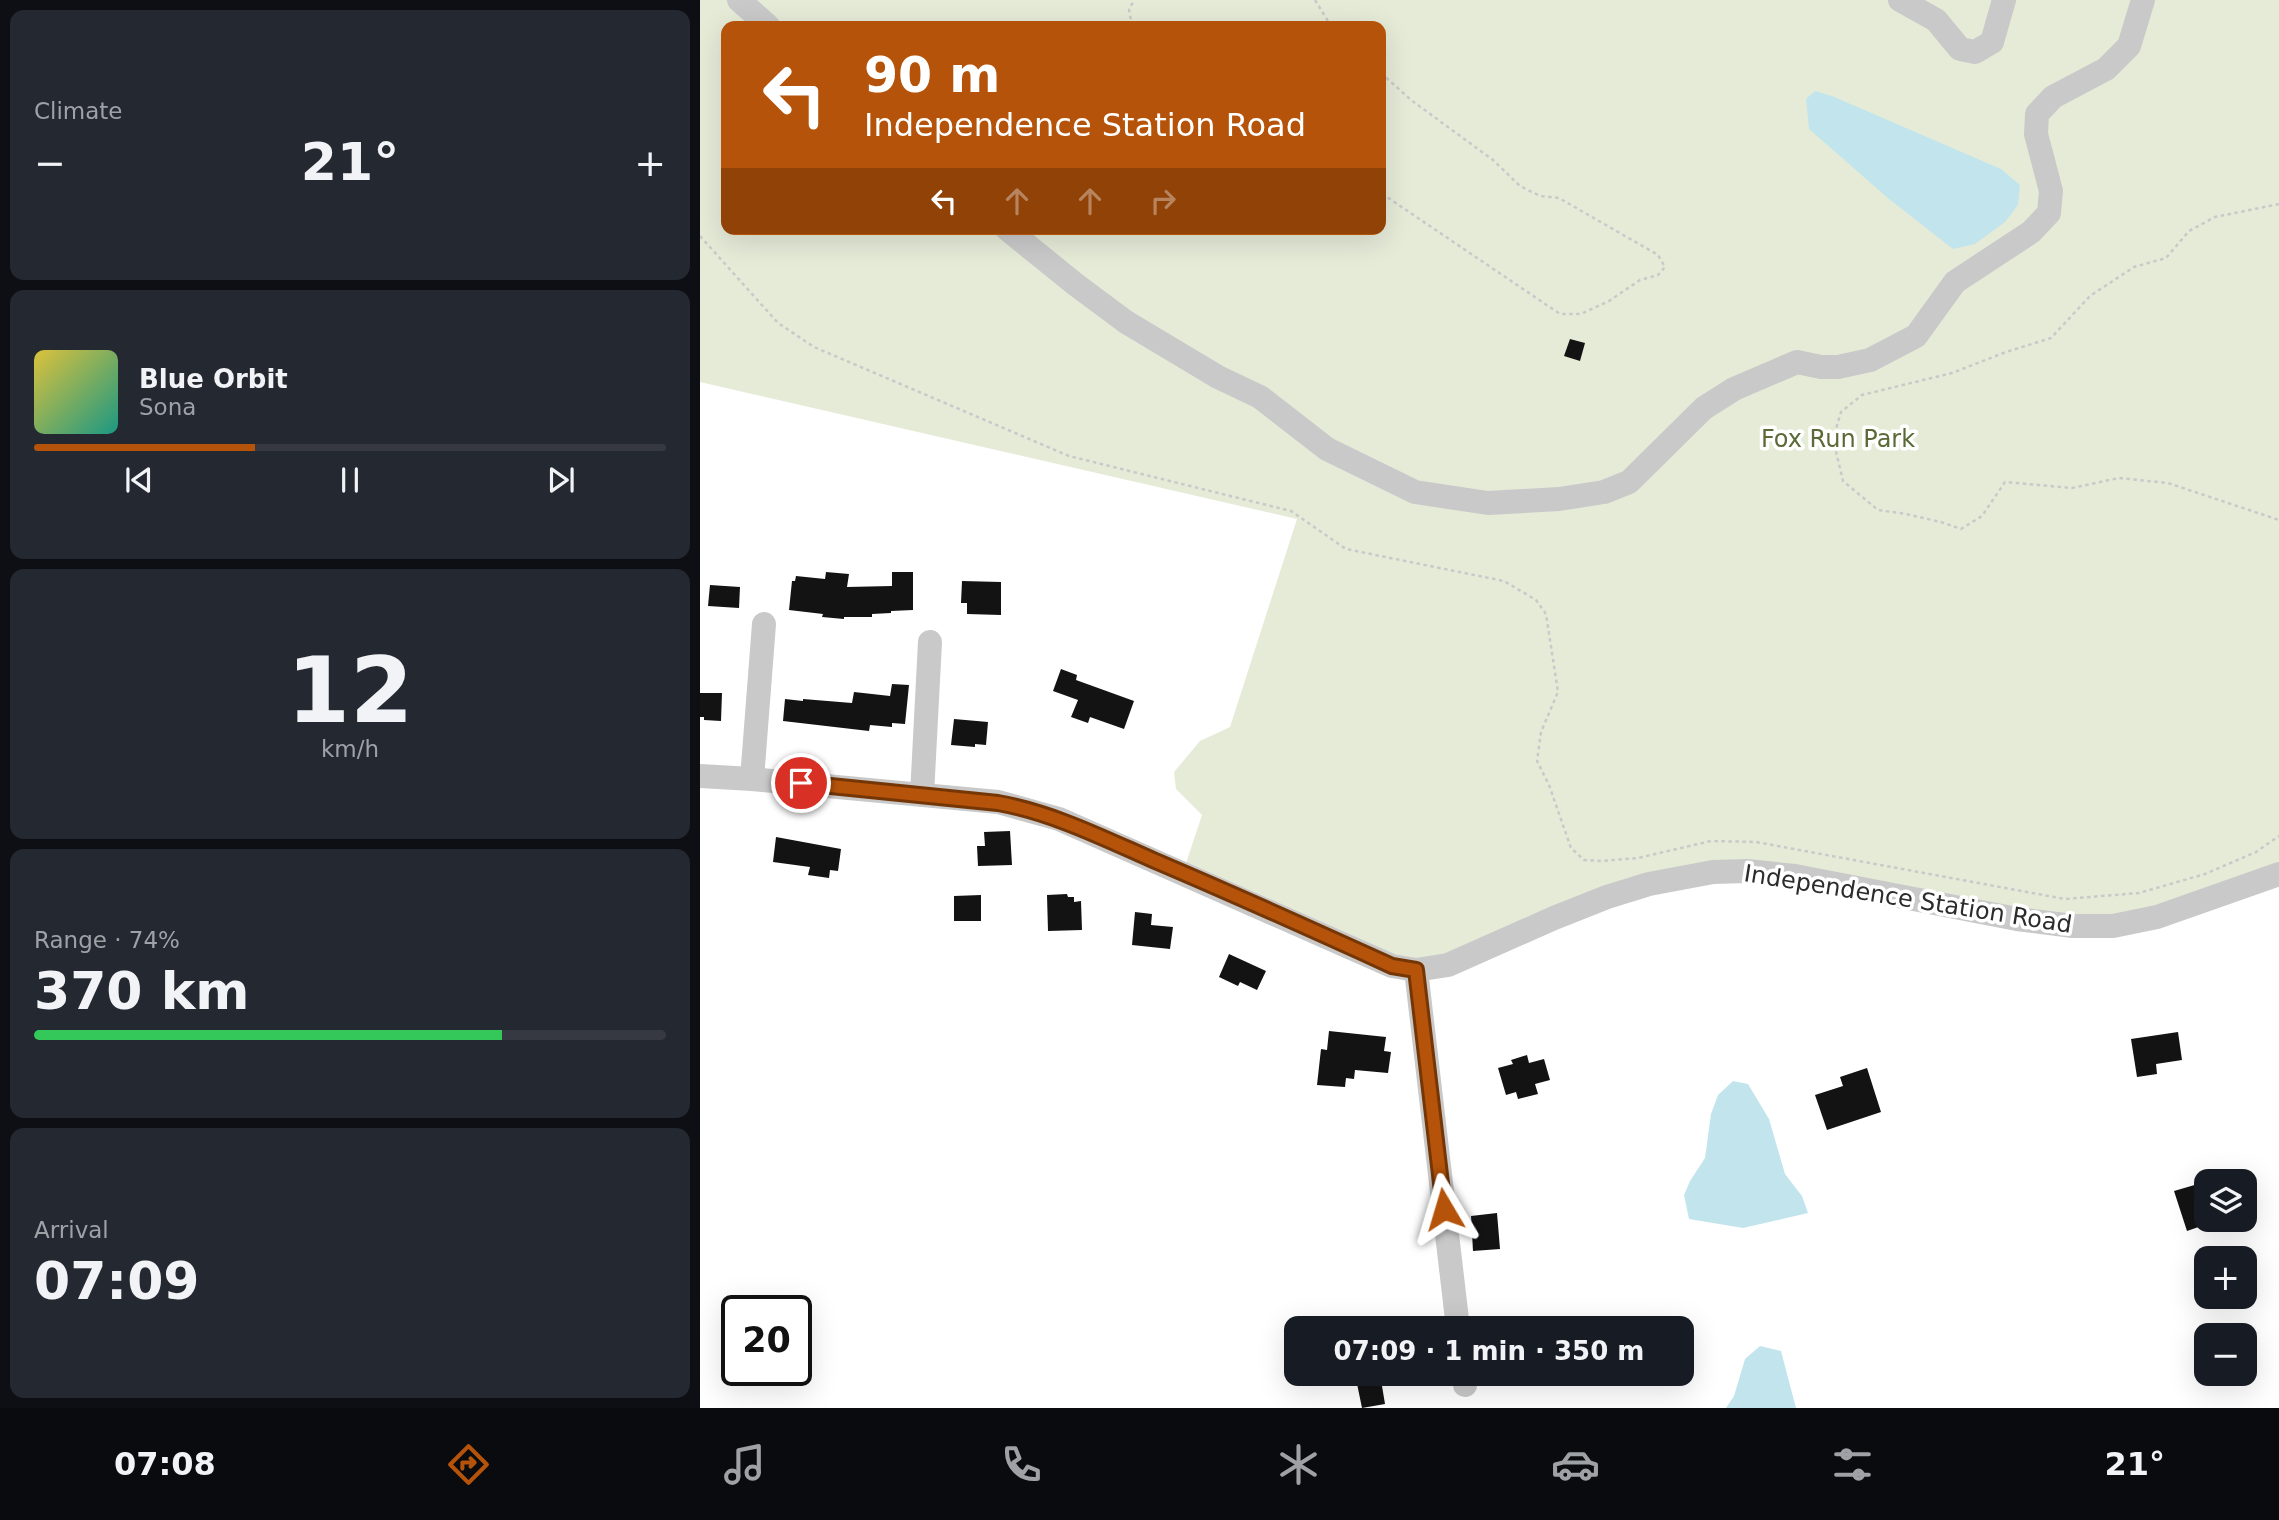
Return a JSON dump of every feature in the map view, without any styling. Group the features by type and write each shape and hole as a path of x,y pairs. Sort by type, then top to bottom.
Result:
{"street":[{"path":"739,0 762,21"},
{"path":"1900,0 1936,20 1960,49 1975,52 1992,42 2004,0"},
{"path":"1014,235 1126,322 1218,377 1260,397 1326,449 1415,492 1488,503 1559,499 1604,492 1629,482 1704,408 1734,389 1797,362 1838,367 1870,360 1916,336 1955,282 2031,232 2049,213 2051,191 2036,134 2037,114 2053,97 2106,69 2129,46 2143,0"},
{"path":"752,779 764,624"},
{"path":"922,795 930,642"},
{"name":"Independence Station Road","path":"700,776 998,803 1059,819 1392,966 1416,970 1448,965 1607,897 1649,884 1713,872 1747,871 1795,876 2017,919 2073,926 2113,926 2157,917 2279,874"},
{"path":"1416,970 1457,1316"}],"path":[{"path":"1131,21 1129,10 1133,0"},
{"path":"1315,0 1328,21"},
{"path":"1386,78 1410,100 1493,160 1520,186 1540,196 1559,198 1658,254 1665,267 1658,275 1640,281 1609,301 1581,314 1560,314 1386,196"},
{"path":"2279,204 2215,217 2189,231 2166,258 2134,267 2091,296 2051,338 1952,373 1862,395 1841,412 1833,439 1843,481 1878,510 1906,513 1961,529 1982,516 2005,482 2072,488 2119,478 2168,482 2279,520"},
{"path":"700,236 778,323 814,347 1069,456 1291,511 1346,549 1504,581 1536,600 1546,614 1558,692 1541,732 1537,761 1549,785 1571,848 1584,860 1638,858 1711,841 1756,842 2065,899 2152,890 2205,874 2256,852 2279,836"}],"green space":[{"name":"Fox Run Park","path":"700,0 2279,0 2279,874 2113,926 1713,872 1416,970 1183,872 1202,815 1176,789 1174,772 1200,741 1230,727 1297,519 700,382"}],"water":[{"path":"1815,91 2001,169 2020,185 2018,205 2005,222 1975,244 1953,249 1889,199 1809,129 1806,99"},
{"path":"1733,1081 1748,1084 1769,1119 1785,1174 1802,1196 1808,1213 1743,1228 1689,1219 1684,1195 1705,1158 1711,1114 1718,1095"},
{"path":"1760,1346 1781,1351 1796,1408 1726,1408 1734,1396 1745,1359"}],"building":[{"path":"1570,339 1585,343 1580,361 1564,356"},
{"path":"826,572 849,574 847,587 892,586 892,572 913,572 913,610 844,619 789,610 792,581 795,581 796,576 825,579"},
{"path":"962,581 1001,582 1001,615 967,614 967,603 961,603"},
{"path":"710,585 740,587 739,608 708,606"},
{"path":"1061,669 1077,675 1076,680 1134,701 1124,729 1090,717 1088,723 1071,717 1078,700 1053,691"},
{"path":"892,684 909,685 905,724 892,723 892,727 870,725 869,731 783,721 785,699 852,703 854,692 890,696"},
{"path":"700,693 722,693 721,721 704,720 704,717 700,717"},
{"path":"954,719 988,722 986,745 951,745"},
{"path":"1010,831 1012,865 978,866 977,846 985,846 984,832"},
{"path":"776,837 841,849 838,871 830,870 829,878 808,875 810,867 773,862"},
{"path":"1067,894 1068,897 1074,897 1074,902 1081,901 1082,930 1048,931 1047,895"},
{"path":"981,895 981,921 954,921 954,896"},
{"path":"1135,912 1152,914 1151,925 1173,927 1170,949 1132,945"},
{"path":"1229,954 1266,971 1257,990 1240,982 1238,986 1219,977"},
{"path":"1329,1031 1386,1037 1384,1051 1391,1052 1388,1073 1355,1070 1354,1079 1346,1078 1345,1087 1317,1085 1321,1049 1327,1050"},
{"path":"2178,1032 2182,1060 2156,1064 2157,1074 2137,1077 2131,1039"},
{"path":"1527,1055 1529,1063 1544,1059 1550,1080 1535,1084 1538,1094 1518,1099 1516,1092 1506,1095 1498,1068 1513,1064 1511,1060"},
{"path":"1867,1068 1881,1112 1827,1130 1815,1095 1843,1086 1840,1077"},
{"path":"2194,1185 2194,1229 2187,1231 2174,1191"},
{"path":"1497,1213 1500,1249 1473,1251 1471,1216"},
{"path":"1357,1386 1382,1386 1385,1404 1362,1408"}],"route":[{"path":"801,783 1018,806 1059,819 1392,966 1416,970 1444,1209"}]}
